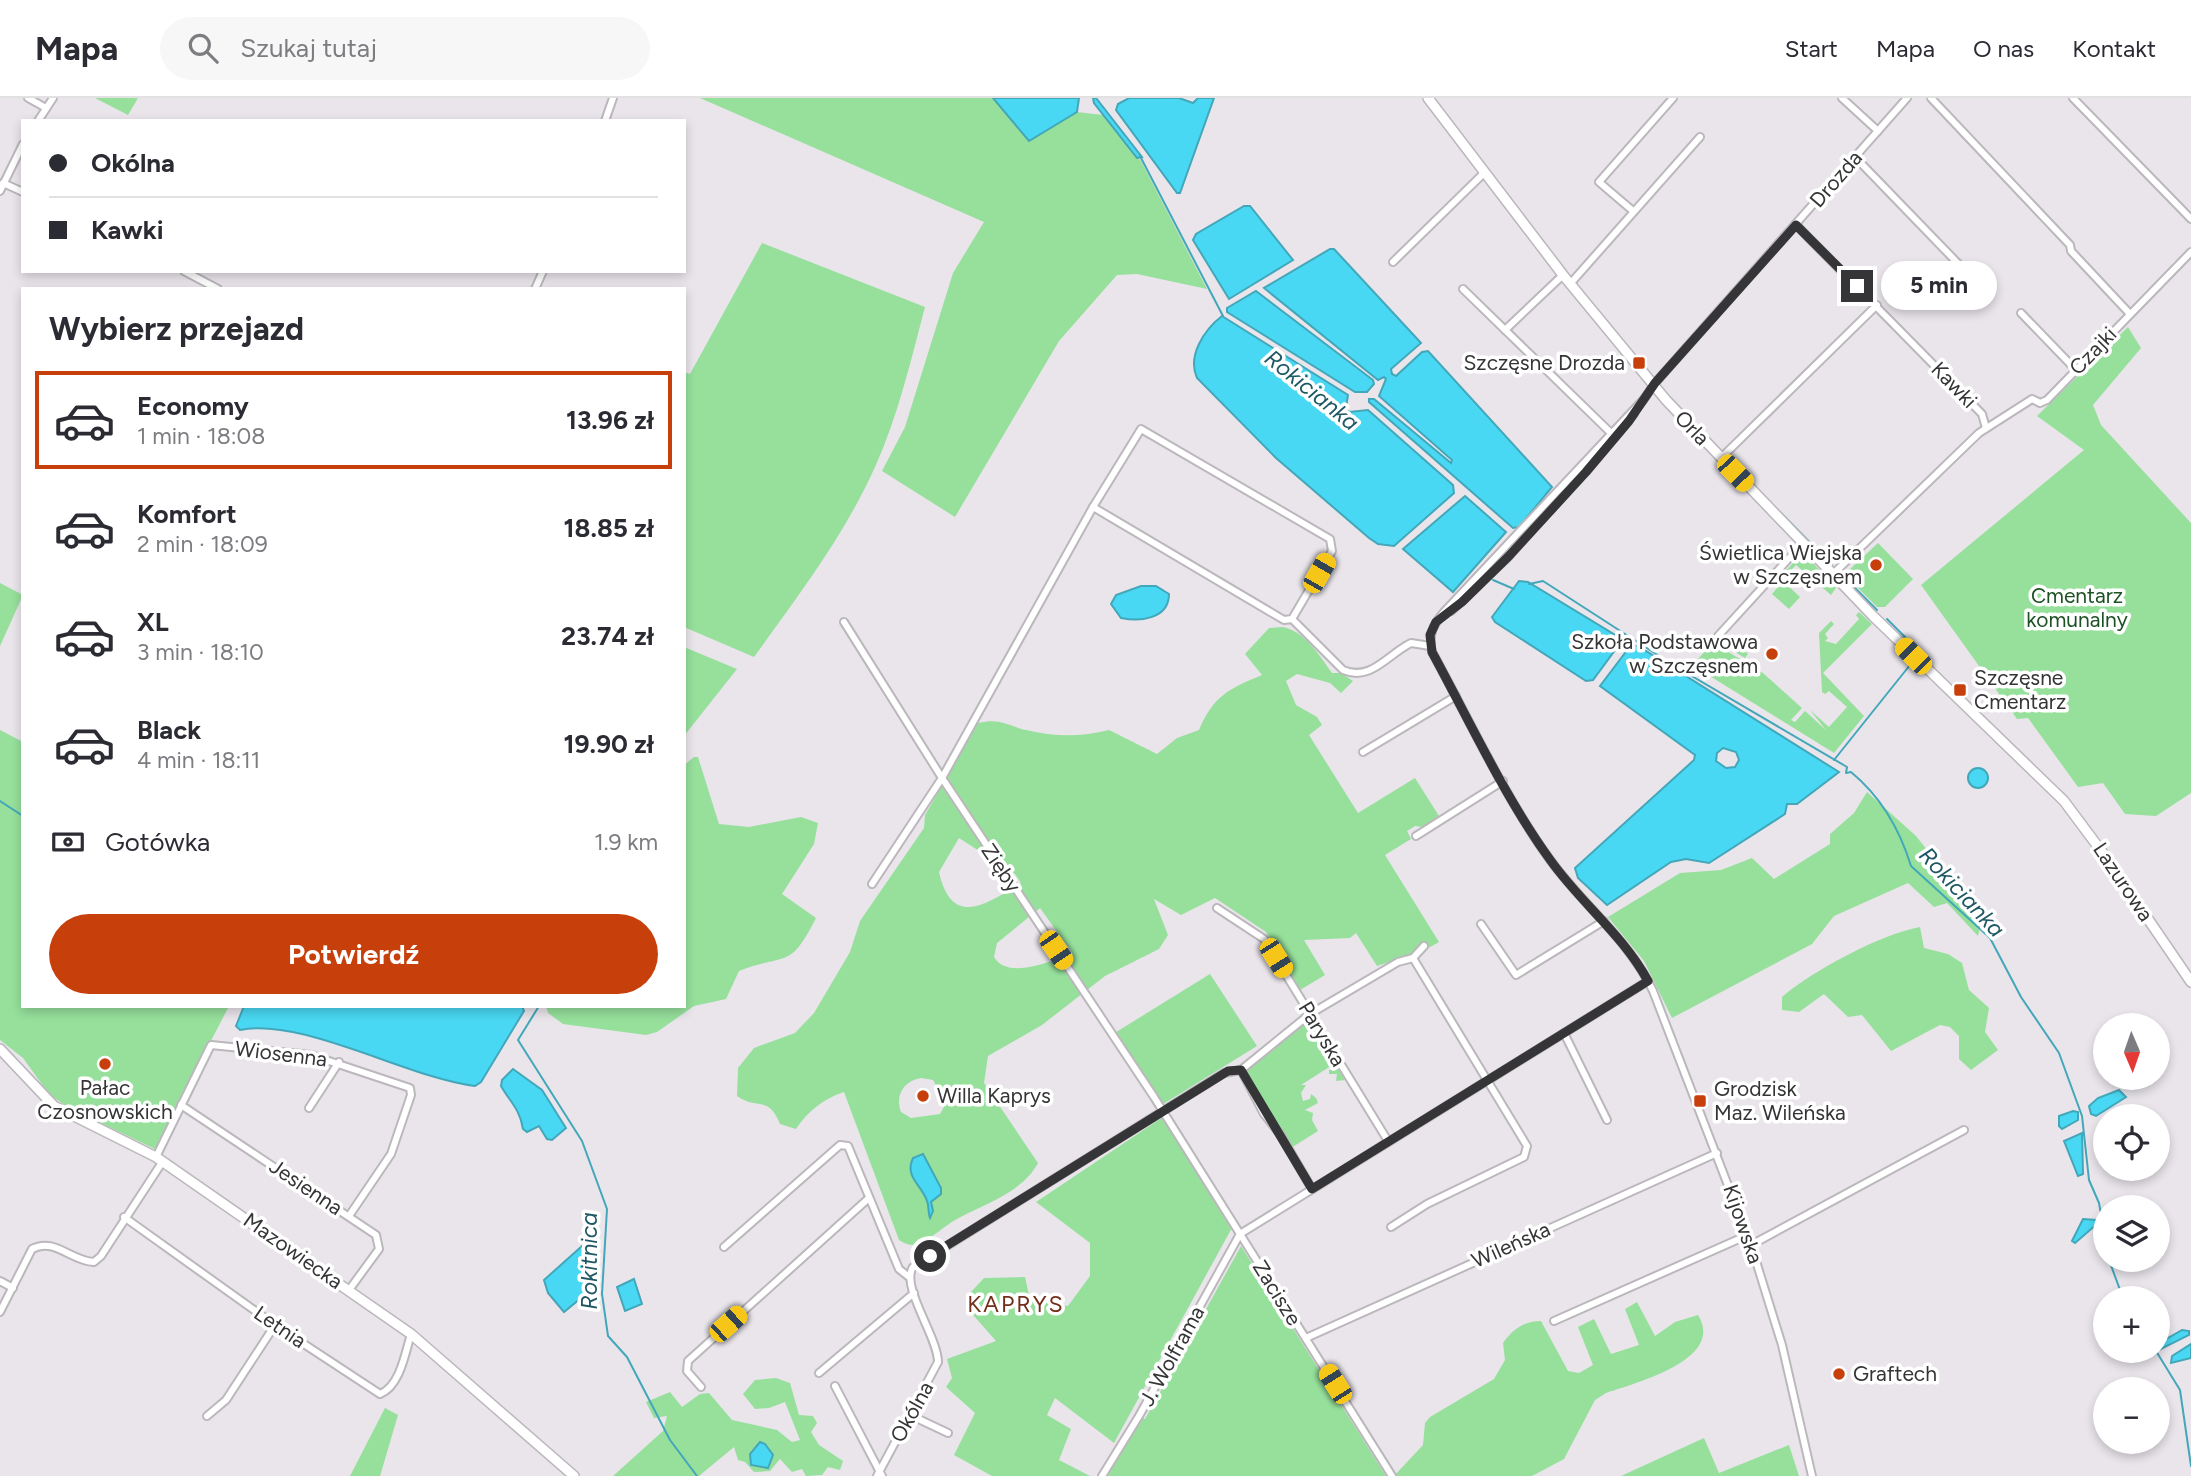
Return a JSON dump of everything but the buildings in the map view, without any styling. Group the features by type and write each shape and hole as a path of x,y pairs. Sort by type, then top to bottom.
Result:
{"street":[{"path":"28,98 46,108"},
{"path":"39,119 53,98"},
{"path":"606,119 613,98"},
{"name":"Orla","path":"1428,98 1570,284 1654,386 1931,674 2050,786"},
{"path":"1633,211 1599,182 1673,98"},
{"path":"1842,98 1878,131"},
{"name":"Drozda","path":"1430,646 1432,630 1440,617 1613,435 1907,98"},
{"path":"1931,98 2070,245 2071,251 2130,314"},
{"path":"2073,98 2191,219"},
{"path":"2080,105 2087,98"},
{"path":"1570,284 1700,137"},
{"path":"0,191 21,148"},
{"path":"1855,157 1973,279"},
{"path":"1393,262 1485,172"},
{"path":"3,183 21,191"},
{"name":"Kawki","path":"1796,225 1982,414 1986,428 1833,573"},
{"name":"Czajki","path":"1986,428 2032,399 2040,403 2047,400 2191,253"},
{"path":"188,273 214,287"},
{"path":"1505,330 1563,275"},
{"path":"1462,289 1613,435"},
{"path":"1721,458 1877,305"},
{"path":"2021,313 2075,369"},
{"path":"872,884 942,779 1093,507 1141,429 1330,539 1332,551 1292,619"},
{"path":"1093,507 1284,620 1292,619"},
{"path":"1718,636 1803,543"},
{"path":"1292,619 1343,670 1351,674 1366,673 1411,643 1430,646"},
{"name":"Zięby","path":"844,622 942,779 1162,1111"},
{"name":"Kijowska","path":"1430,646 1503,782 1550,860 1604,921 1648,981 1748,1235 1782,1345 1812,1476"},
{"path":"1363,752 1456,696"},
{"path":"1416,836 1503,782"},
{"name":"Lazurowa","path":"2050,786 2084,827 2191,982"},
{"name":"Paryska","path":"1217,908 1264,939 1388,1141"},
{"path":"1481,924 1516,975 1604,921"},
{"path":"724,1247 840,1145 848,1146 899,1269 909,1277 913,1267 1224,1073 1241,1070 1310,1014 1398,962 1413,958 1424,946"},
{"path":"1391,1227 1427,1205 1524,1157 1527,1146 1413,958"},
{"path":"1240,1234 1648,981"},
{"path":"1564,1033 1608,1120"},
{"name":"Wiosenna","path":"181,1105 211,1045 311,1055 339,1062 411,1088 391,1154 349,1216"},
{"name":"Mazowiecka","path":"0,1049 54,1105 159,1159 411,1334 574,1476"},
{"path":"309,1108 339,1062"},
{"path":"1241,1070 1312,1189"},
{"path":"0,1312 32,1249 41,1244 51,1245 85,1262 94,1262 101,1256 159,1159 181,1105"},
{"name":"Jesienna","path":"181,1105 376,1235 380,1242 379,1249 349,1290"},
{"name":"Zacisze","path":"1162,1111 1392,1476"},
{"path":"1751,1245 1964,1130"},
{"name":"Wileńska","path":"1306,1338 1717,1153"},
{"path":"701,1387 687,1371 688,1361 869,1198"},
{"name":"Letnia","path":"124,1217 275,1325 380,1394 390,1390 396,1379 411,1334"},
{"name":"J. Wolframa","path":"1102,1476 1139,1416 1240,1234"},
{"path":"1554,1321 1748,1235"},
{"name":"Okólna","path":"879,1475 938,1362 934,1341 909,1277"},
{"path":"0,1281 13,1288"},
{"path":"819,1373 914,1293"},
{"path":"207,1416 226,1400 275,1325"},
{"path":"835,1386 879,1475"},
{"path":"910,1415 948,1433"}],"green space":[{"path":"95,98 138,98 128,115"},
{"path":"700,98 993,98 1029,141 1077,112 1103,115 1141,161 1207,289 1137,274 1117,275 1059,341 955,517 882,471 905,427 953,273 984,222"},
{"path":"762,243 925,307 891,428 863,492 819,565 754,657 686,628 686,373 690,374"},
{"name":"Cmentarz komunalny","path":"2128,327 2141,348 2093,405 2101,425 2191,523 2191,793 2156,816 2125,814 2103,783 2078,787 2028,718 2017,719 1921,585 2084,450 2037,416"},
{"path":"1878,543 1913,579 1885,607 1877,607 1847,577 1847,572"},
{"path":"1803,552 1836,588 1831,595 1796,565 1774,588 1772,586"},
{"path":"1783,581 1800,597 1789,609 1772,594"},
{"path":"0,583 21,594 21,599 0,646"},
{"path":"1859,612 1872,624 1823,673 1864,716 1834,753 1692,665 1717,639 1722,643 1730,637 1748,654 1745,658 1727,647 1725,650 1763,673 1802,708 1791,720 1795,722 1805,711 1826,730 1810,710 1829,727 1847,707 1829,691 1825,694 1822,692 1819,633 1831,621 1834,624 1825,634 1828,638 1825,641 1836,644 1859,619 1856,615"},
{"path":"1282,627 1297,633 1311,645 1332,673 1341,673 1353,681 1341,693 1330,683 1297,674 1286,681 1296,705 1317,717 1322,725 1309,735 1358,813 1415,778 1439,816 1422,827 1415,826 1407,831 1411,839 1385,855 1439,942 1423,951 1377,966 1356,933 1350,938 1304,940 1325,975 1300,990 1266,932 1215,898 1181,915 1154,899 1168,935 1159,949 1105,976 1042,1025 988,1056 984,1083 1038,1163 1031,1173 1013,1190 957,1219 924,1241 911,1245 899,1240 844,1092 817,1106 796,1129 780,1124 767,1106 737,1096 738,1068 754,1048 795,1033 814,1013 850,952 860,921 924,828 925,815 978,723 998,722 1058,735 1109,730 1157,754 1177,738 1199,730 1210,709 1224,695 1262,675 1245,654 1269,628","holes":["959,838 1015,874 1021,883 996,898 973,907 962,906 953,901 945,890 939,872","1040,908 1073,954 1031,967 1009,967 994,957 997,943","915,1080 933,1080 946,1103 940,1114 911,1118 901,1112 899,1100 902,1090"]},
{"path":"686,648 737,669 686,733"},
{"path":"0,730 21,741 21,1008 228,1008 155,1149 69,1108 49,1094 23,1058 0,1040"},
{"path":"698,757 719,824 749,827 801,817 818,823 814,844 782,894 816,918 793,953 739,971 726,999 694,1006 657,1032 646,1035 563,1024 548,1013 547,1008 686,1008 686,763"},
{"path":"1867,792 1916,836 1982,919 1978,936 1947,903 1934,907 1908,883 1834,916 1812,944 1672,1018 1644,961 1608,917 1680,873 1721,870 1752,858 1774,879 1830,844 1830,834 1854,813"},
{"path":"1920,927 1924,948 1948,954 1962,963 1969,990 1989,1008 1985,1032 1998,1050 1971,1070 1959,1059 1959,1036 1950,1027 1940,1025 1891,1051 1862,1015 1848,1017 1824,994 1799,1012 1782,1010 1782,997 1829,965 1886,937"},
{"path":"1210,974 1257,1046 1160,1106 1113,1034"},
{"path":"1308,1020 1345,1080 1336,1081 1337,1074 1329,1074 1329,1070 1334,1069 1334,1064 1301,1085 1306,1085 1301,1093 1303,1101 1310,1099 1311,1094 1318,1103 1305,1110 1313,1113 1312,1120 1318,1131 1291,1148 1270,1119 1245,1072 1270,1046"},
{"path":"1163,1117 1233,1226 1114,1443 1055,1398 1047,1415 1071,1429 1059,1460 1090,1476 992,1476 954,1455 975,1413 946,1387 952,1378 947,1359 996,1341 967,1308 971,1292 984,1278 1025,1277 1030,1300 1068,1306 1090,1276 1090,1243 1036,1202"},
{"path":"1241,1246 1386,1476 1102,1476 1139,1416 1145,1419"},
{"path":"1637,1302 1655,1336 1675,1322 1698,1315 1703,1331 1699,1345 1689,1357 1673,1367 1606,1393 1595,1400 1564,1459 1532,1476 1394,1476 1423,1445 1425,1423 1430,1417 1494,1379 1505,1360 1503,1343 1515,1330 1529,1322 1541,1321 1568,1371 1579,1373 1593,1365 1578,1327 1594,1319 1611,1354 1639,1345 1625,1309"},
{"path":"776,1378 790,1383 799,1415 813,1416 817,1423 811,1432 819,1445 843,1461 840,1470 828,1467 822,1475 806,1476 802,1469 792,1472 780,1459 770,1471 754,1472 745,1462 738,1460 734,1447 699,1476 613,1476 663,1431 667,1416 654,1418 646,1402 670,1392 682,1407 700,1394 709,1393 732,1420 777,1430 792,1442 800,1440 785,1402 769,1408 755,1409 743,1394 755,1380"},
{"path":"385,1408 398,1415 380,1476 350,1476"},
{"path":"1704,1438 1719,1473 1789,1445 1799,1476 1621,1476"}],"water":[{"path":"993,98 1079,98 1077,112 1029,141"},
{"path":"1093,98 1096,98 1142,157 1137,158 1094,103"},
{"path":"1129,98 1179,98 1193,103 1198,98 1214,98 1180,193 1177,193 1116,110 1118,104"},
{"path":"1244,206 1250,206 1293,260 1229,299 1193,240 1196,234"},
{"path":"1334,249 1421,343 1391,369 1392,374 1396,376 1422,352 1428,351 1552,487 1519,527 1513,528 1369,402 1369,399 1374,399 1451,463 1452,460 1379,396 1386,379 1384,377 1378,380 1264,288"},
{"path":"1256,291 1373,380 1374,384 1367,392 1355,392 1227,312 1227,308"},
{"path":"1222,316 1348,395 1346,408 1349,412 1368,410 1453,485 1454,493 1394,546 1378,544 1369,538 1276,458 1197,378 1194,361 1199,344 1209,328"},
{"path":"1465,496 1506,532 1453,592 1403,549"},
{"path":"1519,581 1528,582 1620,638 1621,642 1593,680 1586,681 1495,622 1492,617"},
{"path":"1141,586 1156,586 1169,594 1164,609 1145,619 1121,618 1111,604 1116,595"},
{"path":"1631,645 1638,646 1839,772 1797,804 1787,804 1785,814 1709,863 1686,859 1671,862 1607,905 1578,878 1575,868 1694,760 1695,755 1600,686","holes":["1723,748 1736,752 1739,760 1735,767 1726,768 1716,761 1717,753"]},
{"path":"1974,768 1982,768 1988,778 1982,788 1974,788 1968,782 1968,774"},
{"path":"243,1008 523,1008 524,1011 481,1082 475,1086 448,1081 293,1032 265,1028 240,1030 236,1026"},
{"path":"513,1069 542,1090 566,1128 552,1140 547,1139 539,1126 527,1132 523,1129 517,1111 501,1086 502,1080"},
{"path":"2119,1090 2126,1097 2115,1104 2093,1104 2093,1115 2089,1106 2098,1098"},
{"path":"2078,1112 2078,1120 2062,1129 2059,1126 2059,1116"},
{"path":"2082,1133 2083,1174 2078,1176 2064,1141"},
{"path":"923,1154 941,1188 941,1194 931,1202 933,1211 930,1218 925,1195 911,1170 913,1158"},
{"path":"2083,1219 2093,1220 2093,1227 2075,1243 2072,1241"},
{"path":"582,1246 593,1247 593,1288 564,1312 548,1293 544,1280"},
{"path":"634,1279 642,1304 625,1311 617,1287"},
{"path":"2182,1330 2189,1331 2189,1335 2170,1344 2170,1337"},
{"path":"2191,1344 2191,1358 2171,1363 2172,1356"},
{"path":"760,1442 765,1444 773,1455 768,1468 751,1465 750,1454"}],"waterway":[{"name":"Rokicianka","path":"1140,156 1223,316"},
{"path":"1779,511 1832,565"},
{"path":"1840,573 1877,610"},
{"name":"Rokicianka","path":"1493,580 1514,589"},
{"name":"Rokicianka","path":"1529,584 1543,581 1673,665 1847,767 1846,773 1851,772 1861,781 1880,803 1895,827 1911,866 1990,938 2021,997 2059,1053 2082,1116 2089,1180 2096,1195"},
{"path":"1887,619 1921,653"},
{"path":"1834,760 1910,665"},
{"name":"Rokitnica","path":"0,801 21,815"},
{"name":"Rokitnica","path":"538,1008 518,1040 582,1141 607,1209 602,1294 608,1336 627,1357 670,1440 697,1476"},
{"name":"Rokicianka","path":"2113,1272 2119,1286"},
{"name":"Rokicianka","path":"2163,1363 2180,1390 2191,1466"}],"place":[{"name":"Szczęsne Drozda","path":"1639,363"},
{"name":"Świetlica Wiejska w Szczęsnem","path":"1876,565"},
{"name":"Szkoła Podstawowa w Szczęsnem","path":"1772,654"},
{"name":"Szczęsne Cmentarz","path":"1960,690"},
{"name":"Pałac Czosnowskich","path":"105,1064"},
{"name":"Willa Kaprys","path":"923,1096"},
{"name":"Grodzisk Maz. Wileńska","path":"1700,1101"},
{"name":"Graftech","path":"1839,1374"}],"district":[{"name":"KAPRYS","path":"1016,1304"}],"route":[{"path":"930,1256 1228,1071 1241,1070 1246,1077 1264,1114 1280,1134 1312,1189 1648,981 1633,957 1561,875 1540,845 1432,652 1430,635 1433,625 1462,602 1509,556 1586,472 1629,421 1655,383 1796,225 1857,286"}]}
